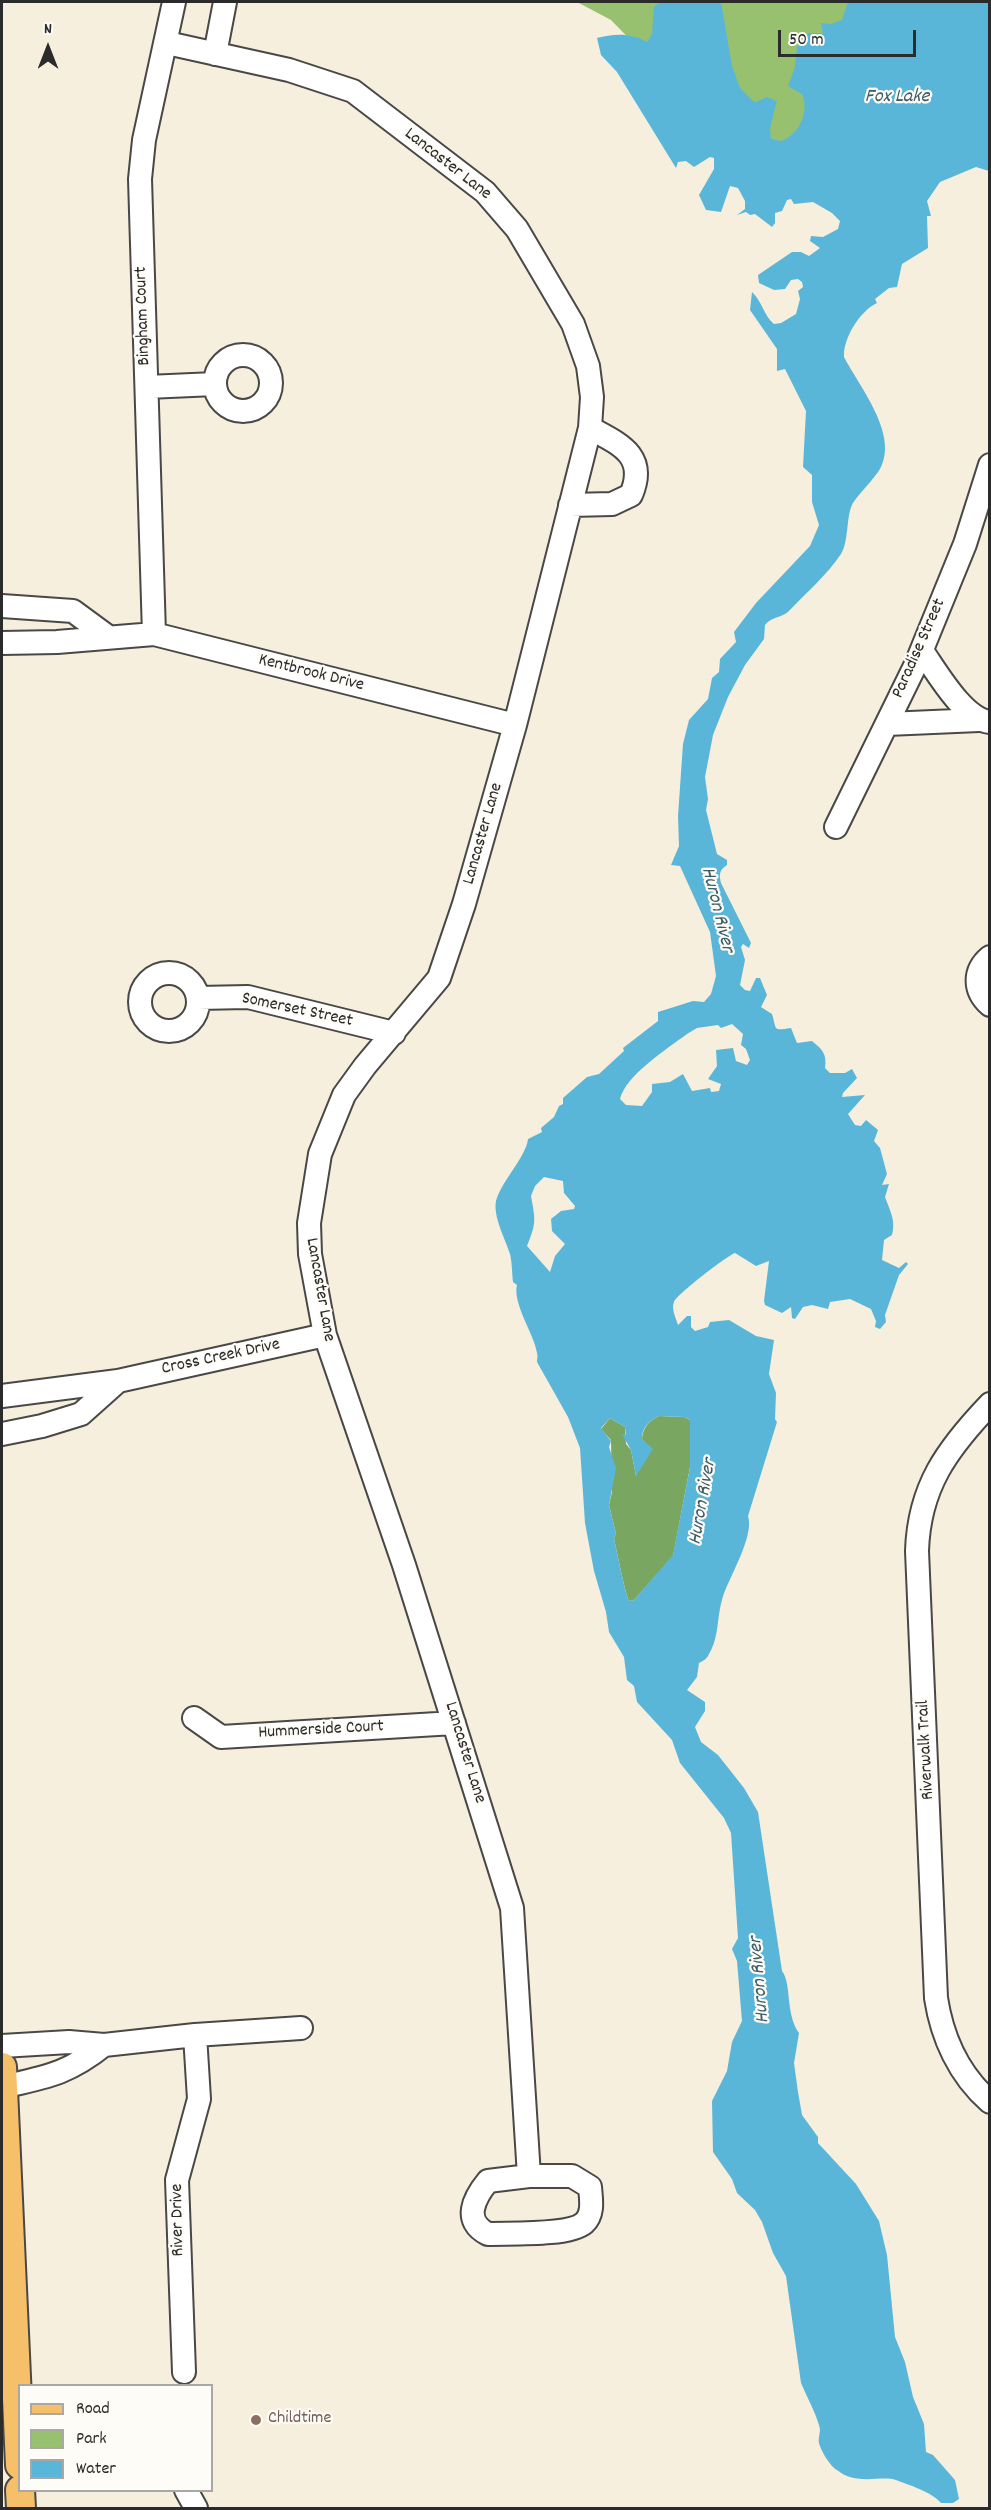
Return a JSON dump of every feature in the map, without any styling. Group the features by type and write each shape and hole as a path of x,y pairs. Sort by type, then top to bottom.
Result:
{"main road":[{"path":"2,2077 18,2396"},
{"path":"20,2492 21,2508"}],"street":[{"name":"Bingham Court","path":"154,634 140,179 144,140 167,43 174,2"},
{"path":"215,54 225,2"},
{"name":"Lancaster Lane","path":"167,43 289,70 353,91 485,192 517,229 573,324 588,366 592,397 590,428 515,725 465,904 439,978 365,1066 344,1095 320,1154 309,1223 310,1254 325,1335 404,1565 512,1908 529,2176"},
{"path":"147,387 215,384"},
{"path":"570,505 612,504 632,495 636,484 632,456 623,447 590,428"},
{"name":"Paradise Street","path":"836,827 922,651 965,544 990,465"},
{"path":"2,606 73,611 107,636"},
{"name":"Kentbrook Drive","path":"2,643 57,642 107,636 154,634 515,725"},
{"path":"922,651 953,695 984,721"},
{"path":"887,724 984,721"},
{"path":"990,957 979,970 977,980 978,990 990,1005"},
{"name":"Somerset Street","path":"198,998 248,997 394,1033"},
{"name":"Cross Creek Drive","path":"2,1396 118,1381 325,1335"},
{"name":"Cross Creek Drive","path":"2,1434 42,1426 81,1414 118,1381"},
{"name":"Riverwalk Trail","path":"990,1404 960,1435 936,1470 925,1501 917,1551 936,1998 941,2028 948,2045 966,2074 990,2102"},
{"name":"Hummerside Court","path":"194,1718 221,1737 454,1723"},
{"path":"2,2046 69,2042 104,2045 195,2035 301,2028"},
{"name":"River Drive","path":"184,2372 177,2180 199,2099 195,2035"},
{"path":"2,2077 50,2076 81,2064 104,2045"},
{"path":"529,2176 573,2176 590,2187 592,2209 586,2222 573,2229 488,2234 479,2229 473,2217 475,2196 488,2181 529,2176"},
{"path":"187,2492 196,2508"}],"green space":[{"path":"577,2 989,2 789,168 730,142 611,20"},
{"path":"659,1416 684,1417 690,1420 690,1467 673,1556 634,1600 629,1601 623,1582 609,1505 612,1492 611,1440 601,1429 610,1418 625,1427 626,1444 631,1450 636,1476 646,1444 642,1439 644,1431 652,1420"}],"water":[{"path":"660,2 721,2 732,66 740,88 754,102 766,98 777,100 770,128 771,139 781,141 793,134 804,115 802,94 788,86 795,67 797,46 803,46 808,33 823,33 821,23 831,24 842,20 848,2 989,2 989,171 976,167 940,182 927,201 931,216 927,216 928,248 902,264 897,287 889,288 875,299 877,303 865,312 854,326 844,350 844,357 881,425 885,454 881,467 852,505 844,549 841,554 823,577 788,612 770,620 765,625 764,639 745,665 728,697 713,735 705,777 708,799 706,810 717,854 727,860 727,865 720,873 721,883 751,943 749,948 743,944 741,947 745,960 740,985 750,991 756,978 760,978 767,995 761,1007 772,1014 776,1028 791,1028 797,1043 812,1041 816,1044 823,1053 825,1068 830,1073 845,1073 852,1069 857,1078 842,1097 865,1095 848,1114 855,1125 861,1126 866,1120 878,1130 874,1141 880,1148 887,1174 882,1185 889,1184 885,1197 892,1216 893,1230 892,1235 884,1240 882,1260 899,1268 906,1262 908,1264 899,1275 885,1315 886,1322 880,1329 875,1327 876,1321 871,1309 850,1299 830,1302 828,1309 812,1305 803,1307 795,1319 792,1318 791,1307 782,1313 765,1305 769,1261 756,1266 735,1253 683,1292 674,1302 673,1308 678,1325 687,1316 691,1316 691,1327 695,1331 708,1327 710,1322 729,1320 756,1336 774,1340 769,1374 776,1393 775,1419 777,1422 748,1516 748,1535 722,1600 715,1641 707,1657 699,1663 697,1677 687,1690 705,1702 705,1711 695,1727 701,1742 718,1755 744,1788 758,1812 782,1971 787,1983 792,2017 799,2033 794,2063 802,2115 818,2137 818,2143 856,2184 879,2221 887,2255 895,2337 905,2362 913,2397 924,2424 926,2452 933,2455 955,2480 959,2499 953,2503 941,2503 926,2492 896,2480 852,2478 834,2468 826,2458 819,2443 819,2423 801,2383 786,2276 773,2253 762,2222 755,2210 737,2193 732,2179 713,2152 712,2101 727,2071 732,2042 742,2021 737,1961 732,1949 738,1938 731,1833 724,1818 680,1763 672,1740 637,1702 634,1686 627,1680 624,1657 609,1632 606,1612 594,1571 585,1523 580,1448 568,1417 537,1362 535,1346 518,1301 517,1285 513,1282 510,1254 496,1214 496,1201 499,1193 523,1153 528,1139 542,1132 541,1128 554,1117 559,1106 563,1104 563,1098 587,1077 599,1074 624,1051 623,1048 658,1021 658,1012 693,1001 704,1002 711,994 716,976 710,932 680,866 671,865 679,846 678,816 683,744 689,720 708,699 712,678 719,672 720,659 736,642 734,632 756,603 810,546 819,525 812,502 812,475 803,467 806,411 785,369 777,371 777,349 750,310 752,292 774,324 781,323 796,314 800,299 798,291 803,287 802,282 798,279 791,280 785,289 774,290 759,283 758,275 792,252 801,252 809,256 820,248 810,241 811,236 823,237 838,229 840,221 832,213 813,202 794,204 791,199 787,200 782,211 775,213 775,223 772,227 755,214 750,215 746,212 737,215 745,209 745,201 738,188 730,186 721,212 706,210 699,195 714,169 714,158 710,157 694,167 686,161 678,162 676,168 617,72 601,55 597,38 623,35 647,42 652,34 654,7","holes":["732,1024 743,1034 741,1045 746,1049 750,1060 747,1065 736,1061 733,1048 716,1050 717,1066 708,1079 721,1084 719,1091 711,1092 710,1088 692,1091 683,1074 670,1082 652,1084 652,1092 642,1106 626,1105 620,1099 630,1081 639,1072 687,1034 697,1028 718,1025 721,1028","544,1177 563,1181 564,1193 575,1206 574,1209 561,1211 551,1219 552,1231 565,1244 555,1256 550,1272 527,1246 534,1226 531,1196 535,1186","659,1416 684,1417 690,1420 690,1467 673,1555 634,1600 629,1601 623,1582 609,1505 616,1468 609,1447 611,1441 601,1428 610,1418 625,1427 626,1435 622,1434 631,1450 636,1476 653,1449 642,1439 644,1428"]}],"place":[{"name":"Childtime","path":"256,2420"}],"water label":[{"name":"Fox Lake","path":"897,98"},
{"name":"Huron River","path":"716,910"},
{"name":"Huron River","path":"704,1502"},
{"name":"Huron River","path":"761,1980"}]}
